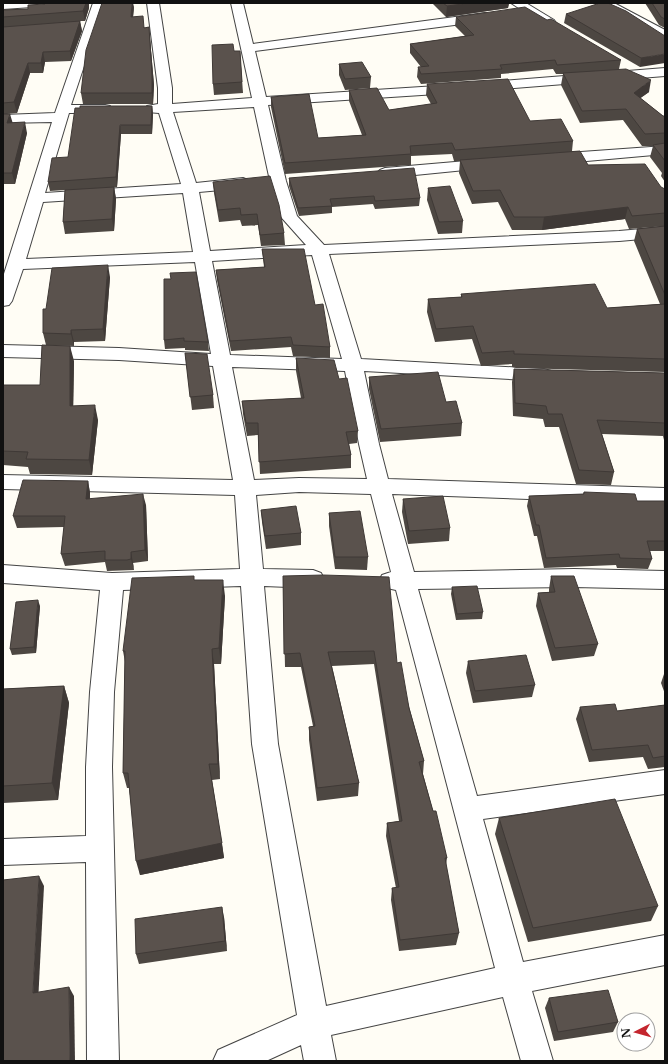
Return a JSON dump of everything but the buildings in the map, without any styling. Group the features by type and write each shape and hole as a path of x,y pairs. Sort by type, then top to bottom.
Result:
{"street":[{"path":"3,5 32,3"},
{"path":"3,301 37,198 62,113 99,3"},
{"path":"153,3 165,88 165,109 190,188 204,256 245,488 265,744 320,1061"},
{"path":"237,3 261,102 273,181 289,218 319,249 352,365 380,486 405,581 513,979 538,1061"},
{"path":"606,3 665,35"},
{"path":"514,8 530,10 559,29"},
{"path":"248,48 496,15"},
{"path":"78,26 92,25"},
{"path":"618,62 658,86"},
{"path":"141,109 165,109 437,90 665,72"},
{"path":"3,119 118,109"},
{"path":"540,160 640,159 665,150"},
{"path":"374,173 501,163"},
{"path":"37,198 273,181"},
{"path":"16,264 65,263 319,249 611,237 641,233 665,232"},
{"path":"3,244 22,244"},
{"path":"3,351 119,354 222,361 352,365 496,374 558,376"},
{"path":"3,482 245,488 299,485 380,486 665,496"},
{"path":"3,574 112,582 253,577 333,579"},
{"path":"373,580 405,581 574,578 665,580"},
{"path":"103,1061 99,767 102,692 112,582"},
{"path":"468,809 665,782"},
{"path":"3,852 100,848"},
{"path":"229,1061 313,1024 513,979 665,950"}]}
